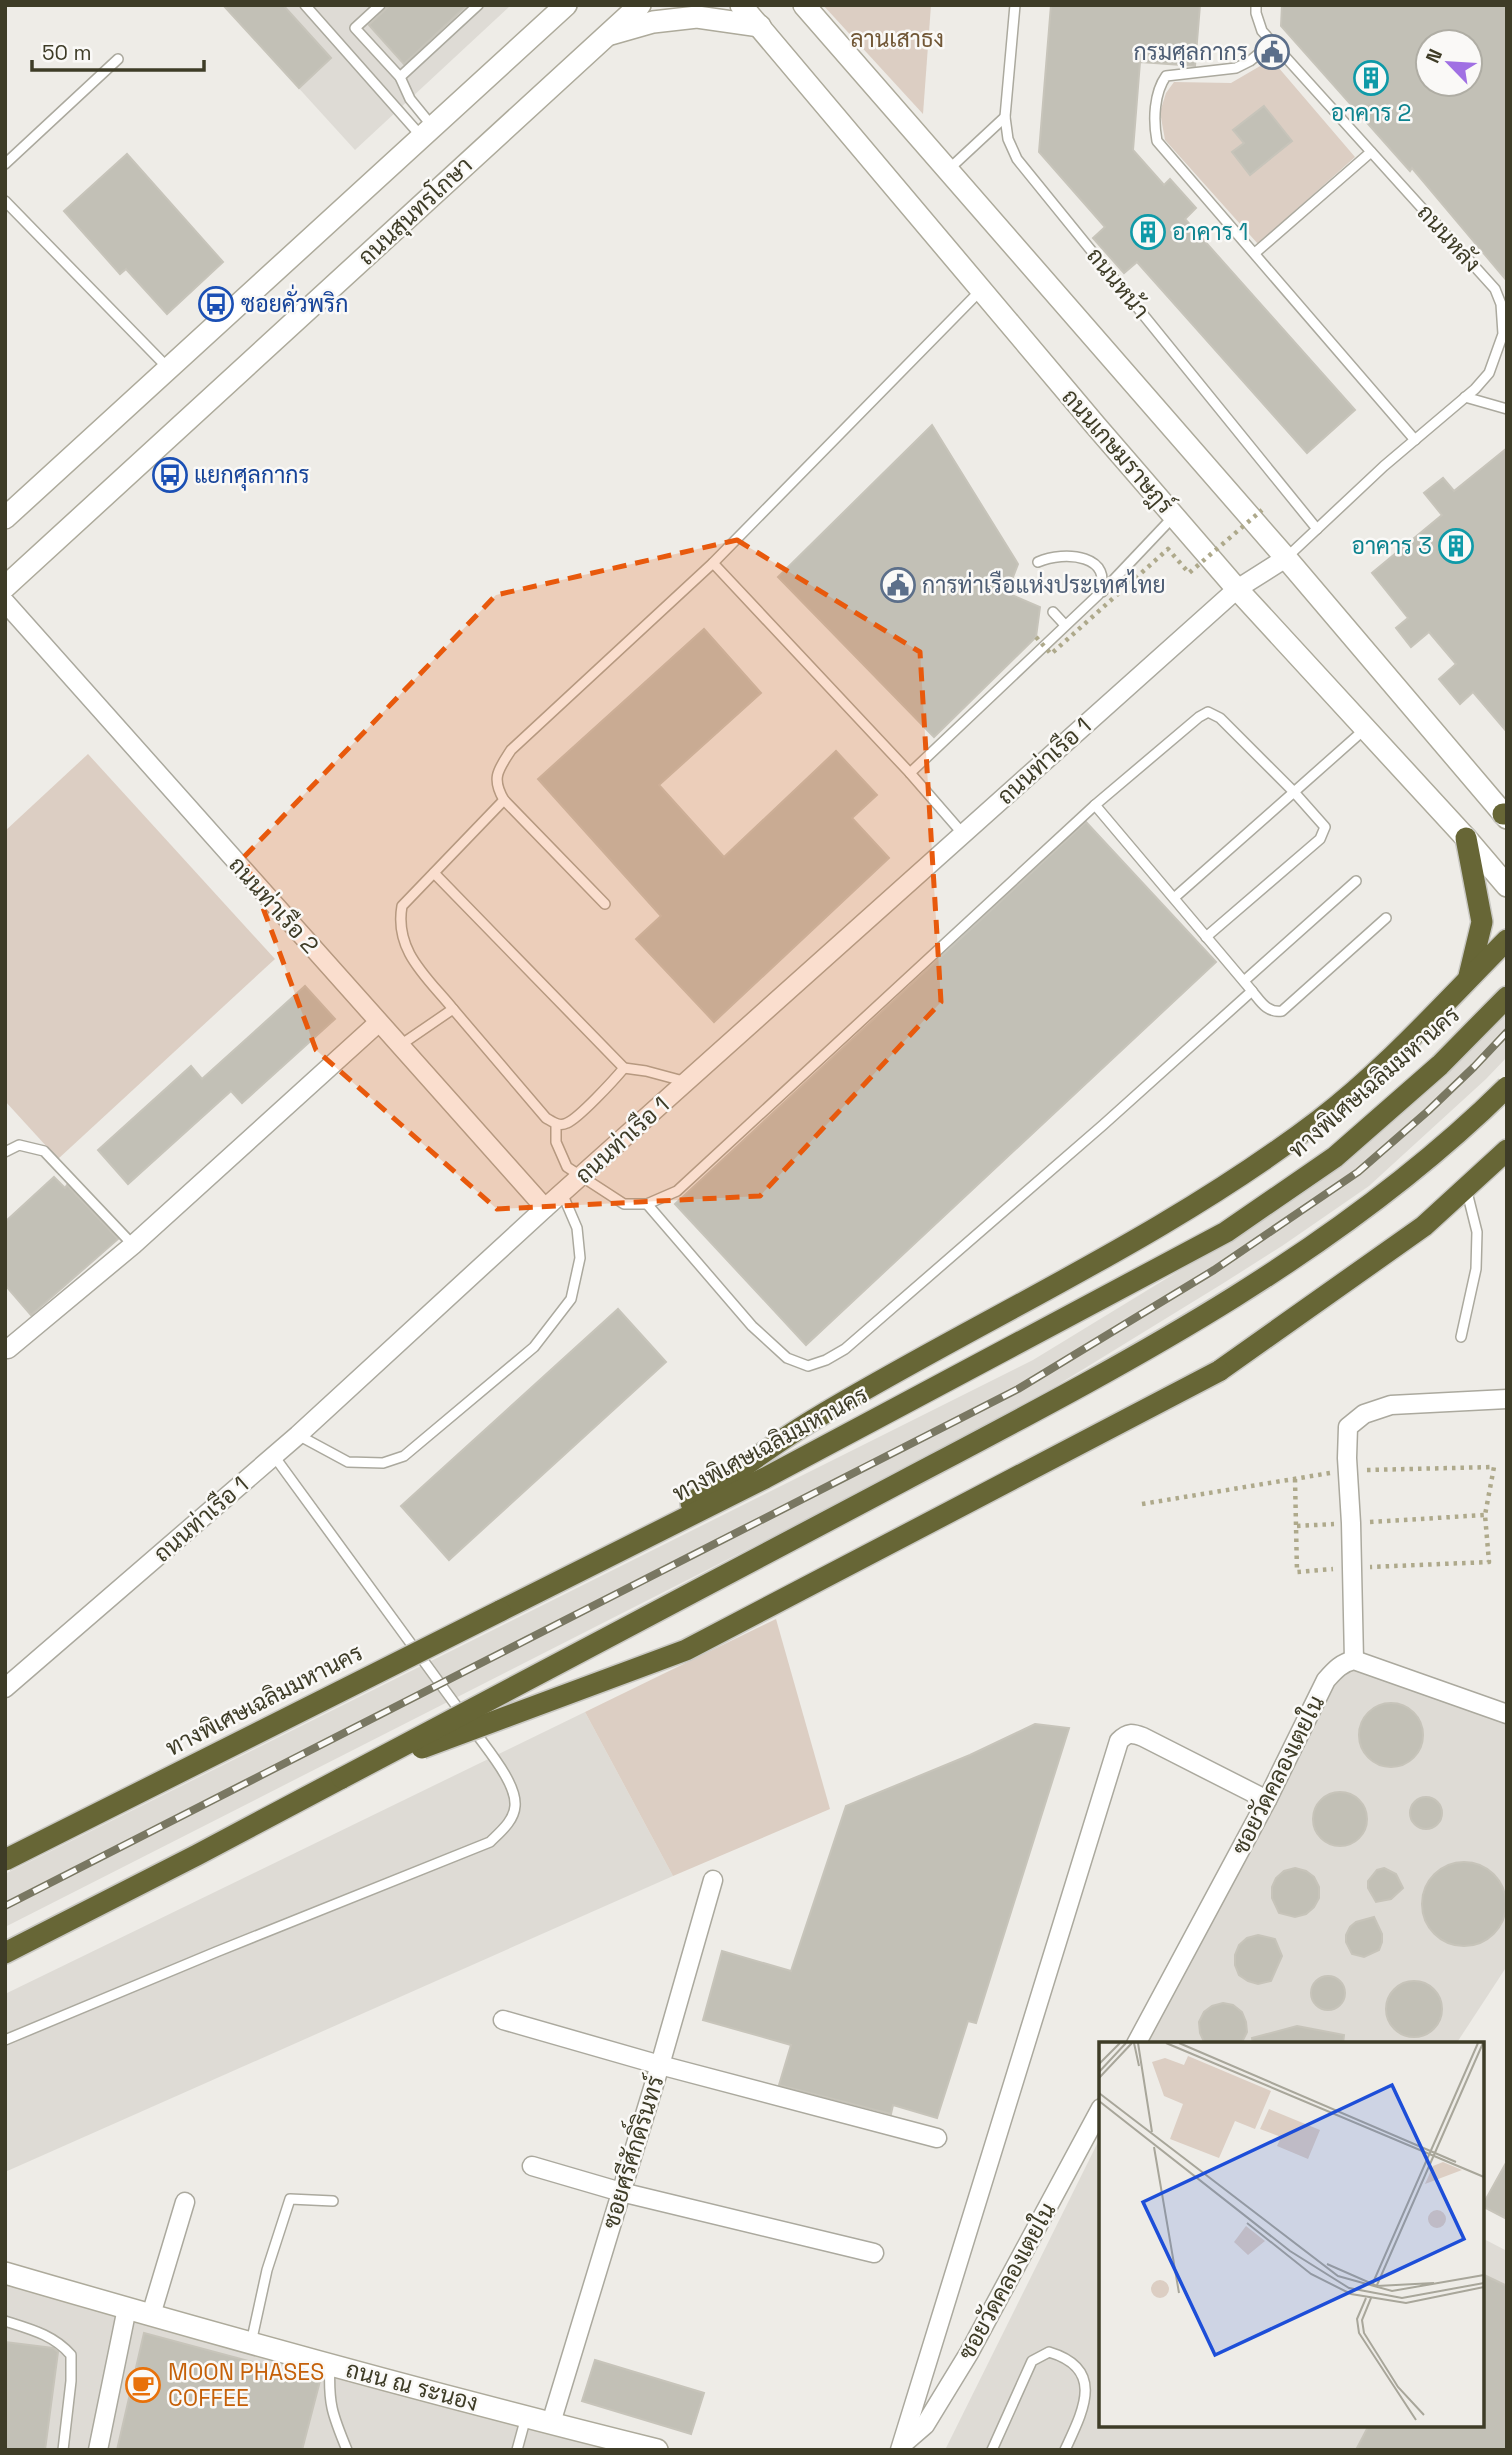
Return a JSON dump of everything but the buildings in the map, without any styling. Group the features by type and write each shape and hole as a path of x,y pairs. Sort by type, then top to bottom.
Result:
{"highway":[{"path":"1466,838 1482,922 1469,978"},
{"path":"619,1551 816,1418 1116,1253 1219,1191 1321,1118 1391,1056 1507,940"},
{"name":"ทางพิเศษเฉลิมมหานคร","path":"5,1860 765,1478 1226,1232 1335,1157 1440,1065 1507,997"},
{"path":"5,1953 197,1855 1102,1374 1244,1291 1357,1214 1474,1119 1507,1087"},
{"path":"342,1778 686,1650 1219,1371 1424,1226 1507,1150"}],"street":[{"path":"5,518 566,5"},
{"name":"ถนนสุนทรโกษา","path":"5,587 640,5"},
{"name":"ถนนเกษมราษฎร์","path":"741,5 1237,589 1507,886"},
{"path":"804,5 1506,815"},
{"path":"606,35 653,22 697,17 760,26"},
{"name":"ถนนท่าเรือ 1","path":"5,1688 298,1435 545,1208 1237,589 1286,558"},
{"name":"ถนนท่าเรือ 2","path":"5,602 545,1208"},
{"path":"8,1349 133,1245 378,1023"},
{"path":"1507,1399 1391,1405 1364,1414 1348,1427 1347,1471 1354,1660 1507,1714"},
{"name":"ซอยวัดคลองเตยใน","path":"1137,2042 1267,1800 1326,1680 1343,1663 1354,1660"},
{"path":"902,2447 1119,1741 1126,1734 1133,1733 1267,1800"},
{"name":"ซอยศรีศักดิ์รินทร์","path":"551,2423 660,2065 713,1880"},
{"path":"503,2020 660,2065 937,2138"},
{"name":"ซอยวัดคลองเตยใน","path":"902,2447 925,2425 956,2374 1099,2112"},
{"path":"532,2166 621,2192 874,2253"},
{"path":"151,2315 185,2202"},
{"name":"ถนน ณ ระนอง","path":"5,2273 251,2343 657,2450"},
{"path":"98,2450 127,2308"}],"lane":[{"path":"305,5 427,131"},
{"path":"380,5 355,28 400,77 427,131"},
{"path":"400,77 478,5"},
{"name":"ถนนหน้า","path":"1015,5 1005,117 1008,139 1017,159 1317,528"},
{"name":"ถนนหลัง","path":"1256,5 1262,30 1495,289 1504,305 1503,334 1489,373 1286,558"},
{"path":"1273,42 1250,61 1236,68 1166,76 1159,86 1156,105 1157,141 1415,440"},
{"path":"5,164 118,58"},
{"path":"948,170 1005,117"},
{"path":"1255,253 1371,152"},
{"path":"5,201 168,368"},
{"path":"605,904 504,800 497,788 497,772 512,750 713,563 981,290"},
{"path":"1465,397 1507,409"},
{"path":"910,773 1098,595 1174,516"},
{"path":"1038,562 1053,557 1082,557 1090,560 1101,572 1103,580 1098,595"},
{"path":"713,563 910,773 963,834"},
{"path":"1053,612 1066,625"},
{"path":"556,1124 555,1142 567,1167 624,1204 647,1204 677,1191 1095,806 1208,712 1220,718 1325,827 1324,834 1206,937"},
{"path":"1174,898 1365,729"},
{"path":"504,800 402,906 402,938 410,957 546,1118 556,1124 567,1123 605,1090 624,1068"},
{"path":"1095,806 1266,1008 1274,1012 1282,1011 1386,918"},
{"path":"434,873 624,1068 646,1070 687,1082"},
{"path":"1244,981 1356,881"},
{"path":"647,1204 752,1326 787,1358 808,1366 826,1360 845,1349 1103,1125 1252,991"},
{"path":"399,1046 453,1009"},
{"path":"5,1152 19,1145 44,1151 133,1245"},
{"path":"1461,1337 1476,1269 1478,1232 1466,1188"},
{"path":"298,1435 348,1462 383,1463 404,1456 534,1347 571,1299 580,1258 577,1228 562,1193"},
{"path":"5,2040 490,1842 508,1824 515,1807 512,1786 441,1683 274,1456"},
{"path":"251,2343 267,2270 290,2199 333,2201"},
{"path":"5,2321 61,2343 71,2355 71,2381 63,2450"},
{"path":"992,2450 1032,2361 1049,2352 1067,2357 1082,2374 1087,2392 1082,2415 1065,2450"},
{"path":"330,2364 328,2394 347,2450"},
{"path":"517,2450 526,2417"}],"path":[{"path":"1036,637 1051,654 1168,549 1189,573 1262,510"},
{"path":"1142,1504 1295,1479 1347,1471 1494,1467 1485,1515 1489,1562 1297,1572 1295,1479"},
{"path":"1297,1526 1485,1515"}],"highlighted area":[{"path":"737,540 920,652 941,1002 760,1196 497,1209 316,1050 244,857 496,595"}],"shaded area":[{"path":"223,5 511,5 355,150"},
{"path":"1507,1007 1507,1057 1369,1186 1282,1246 1051,1389 833,1506 5,1927 5,1874 1033,1360 1205,1255"},
{"path":"1338,1658 1507,1718 1507,1966 1457,2042 1147,2042"},
{"path":"585,1712 673,1876 5,2172 5,1994"},
{"path":"1099,2140 1099,2427 1484,2427 1484,2239 1507,2251 1507,2450 945,2450"},
{"path":"5,2282 610,2450 5,2450"}],"green space":[{"name":"ลานเสาธง","path":"823,5 931,5 923,114"},
{"path":"1267,62 1278,67 1355,157 1258,244 1165,140 1160,112 1166,93 1174,82 1231,83"},
{"path":"88,754 275,959 58,1159 5,1101 5,831"},
{"path":"776,1619 830,1809 673,1876 585,1712"}],"railway":[{"path":"5,1906 1018,1389 1214,1270 1358,1172 1428,1111 1507,1032"}],"place":[{"name":"กรมศุลกากร","path":"1272,52"},
{"name":"อาคาร 2","path":"1371,78"},
{"name":"อาคาร 1","path":"1148,232"},
{"name":"ซอยคั่วพริก","path":"216,304"},
{"name":"แยกศุลกากร","path":"170,475"},
{"name":"อาคาร 3","path":"1456,546"},
{"name":"การท่าเรือแห่งประเทศไทย","path":"898,585"},
{"name":"MOON PHASES COFFEE","path":"143,2385"}]}
